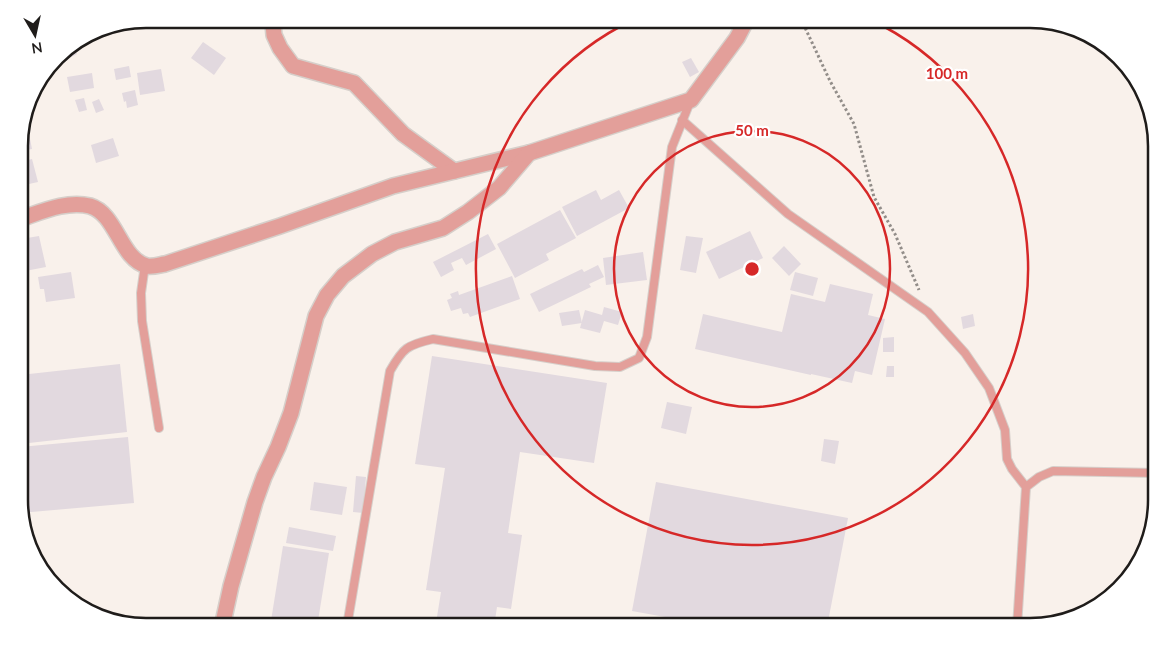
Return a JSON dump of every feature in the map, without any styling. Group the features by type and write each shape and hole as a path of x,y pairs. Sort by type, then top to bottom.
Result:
{"street":[{"path":"273,28 280,48 293,66 354,83 403,134 454,171"},
{"path":"28,216 60,206 92,207 102,212 135,260 145,266 166,264 393,186 529,153 691,100 742,28"},
{"path":"224,618 233,578 255,502 291,413 316,316 326,295 344,276 372,254 395,242 443,228 468,212 499,188 529,153"}],"lane":[{"path":"348,618 390,371 400,353 414,343 433,339 595,366 620,366 639,358 647,337 672,147 691,100"},
{"path":"682,120 788,214 928,312 965,353 989,388 1004,430 1007,459 1026,487"},
{"path":"145,266 141,293 142,321 159,428"},
{"path":"1017,618 1026,487 1039,477 1053,471 1147,473"}],"path":[{"path":"805,28 830,81 854,124 874,197 894,234 928,312"}],"building":[{"path":"203,42 226,58 214,75 191,58"},
{"path":"75,51 77,54 64,61 68,57"},
{"path":"691,58 699,72 690,77 682,62"},
{"path":"129,66 131,77 116,80 114,69"},
{"path":"161,69 165,91 140,95 137,73"},
{"path":"92,73 94,88 70,92 67,77"},
{"path":"135,90 138,105 127,108 122,93"},
{"path":"84,98 87,110 79,112 75,100"},
{"path":"99,99 104,110 96,113 92,102"},
{"path":"29,134 32,149 28,150 28,146"},
{"path":"113,138 119,156 96,163 91,145"},
{"path":"32,159 38,182 28,184 28,160"},
{"path":"596,190 601,200 619,190 629,208 577,236 562,207"},
{"path":"560,210 576,238 546,254 549,260 515,278 497,244"},
{"path":"750,231 763,258 719,279 706,252"},
{"path":"488,234 496,249 466,265 462,258 451,263 454,270 441,277 433,262"},
{"path":"39,236 46,267 28,270 28,238"},
{"path":"686,236 703,238 696,273 680,270"},
{"path":"784,246 801,264 789,276 772,258"},
{"path":"643,252 647,280 606,285 603,258"},
{"path":"598,265 604,277 589,284 591,287 539,312 530,294 582,269 584,272"},
{"path":"71,272 75,298 46,302 44,289 40,289 38,277"},
{"path":"795,272 818,278 813,296 790,290"},
{"path":"512,276 520,299 470,317 468,313 463,314 461,308 451,311 447,300 452,298 450,294 458,291 459,295"},
{"path":"830,284 873,294 868,315 885,319 872,375 855,371 852,383 695,349 703,314 782,332 791,294 825,302"},
{"path":"604,307 622,312 618,325 604,321 600,333 580,328 585,310 602,315"},
{"path":"579,310 582,323 562,326 559,313"},
{"path":"973,314 975,326 963,329 961,317"},
{"path":"894,337 894,352 883,352 883,338"},
{"path":"432,356 607,383 594,463 520,452 508,533 522,535 511,609 497,607 495,618 437,618 441,592 426,590 445,468 415,464"},
{"path":"120,364 127,432 28,443 28,374"},
{"path":"887,366 894,366 894,377 886,377"},
{"path":"667,402 692,407 686,434 661,428"},
{"path":"128,437 134,503 29,512 28,446"},
{"path":"824,439 839,441 835,464 821,461"},
{"path":"356,476 366,477 363,513 353,512"},
{"path":"314,482 347,487 342,515 310,510"},
{"path":"656,482 848,518 829,618 670,618 632,611"},
{"path":"289,527 336,536 333,551 286,543"},
{"path":"283,546 329,553 318,618 271,618"}]}
